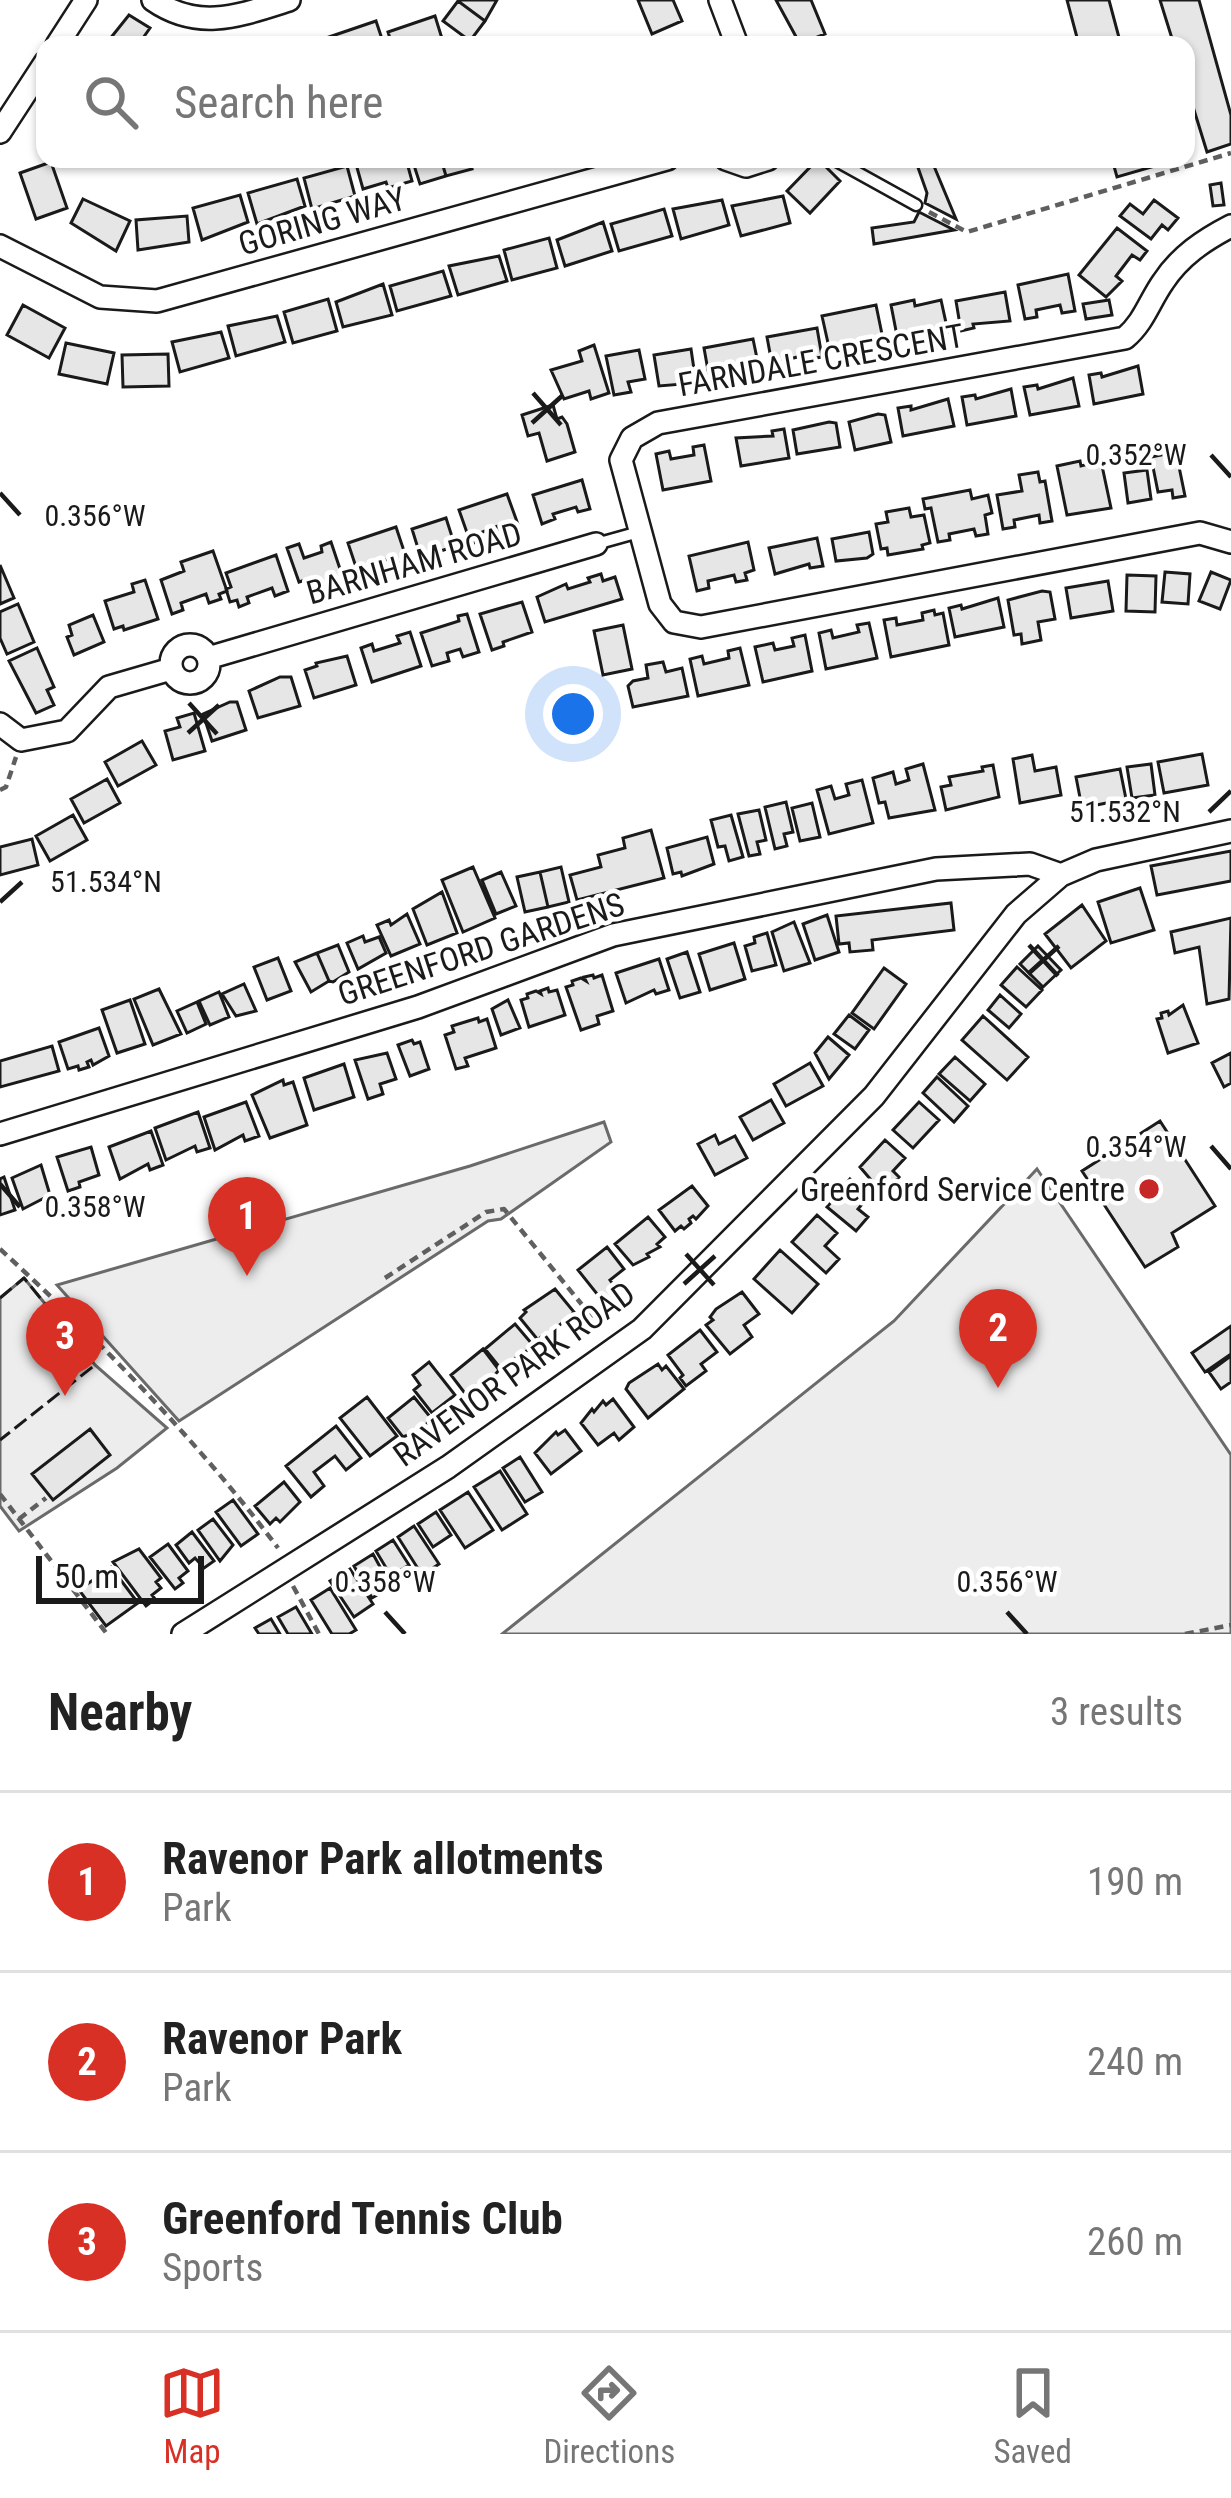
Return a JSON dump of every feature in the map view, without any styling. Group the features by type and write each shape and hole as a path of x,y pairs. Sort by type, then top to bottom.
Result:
{"street":[{"path":"63,36 86,0"},
{"path":"153,0 165,9 222,21 289,0"},
{"path":"720,0 734,36"},
{"path":"0,132 36,77"},
{"name":"GORING WAY","path":"0,246 100,297 157,301 635,168"},
{"name":"FARNDALE CRESCENT","path":"1231,226 1198,243 1164,280 1140,325 1125,338 658,423 632,438 621,460 660,604 674,622 701,627 1200,533 1231,542"},
{"name":"BARNHAM ROAD","path":"21,740 68,731 109,687 171,669 172,656 181,646 200,647 208,658 596,544"},
{"path":"0,724 21,740"},
{"name":"RAVENOR PARK ROAD","path":"183,1634 448,1467 642,1329 874,1096 1016,914 1061,875 1096,860 1231,831"},
{"name":"GREENFORD GARDENS","path":"0,1134 418,1006 613,935 936,869 1030,864 1061,875"}],"lane":[{"path":"849,168 916,205"},
{"name":"BARNHAM ROAD","path":"596,544 639,532"}],"path":[{"path":"1195,164 1231,153"},
{"path":"916,205 967,232 1181,168"},
{"path":"0,790 6,787 21,740"},
{"path":"385,1278 486,1212 504,1209 617,1347"},
{"path":"0,1250 56,1301 241,1499 278,1549 284,1570 320,1634"},
{"path":"0,1494 107,1634"},
{"path":"19,1519 46,1498"},
{"path":"1185,1634 1231,1625"}],"shaded area":[{"path":"604,1122 611,1142 501,1219 488,1221 179,1421 57,1285 470,1166"},
{"path":"1037,1169 1231,1455 1231,1634 502,1634 894,1321"},
{"path":"24,1278 95,1365 167,1428 117,1468 19,1531 0,1506 0,1298"}],"building":[{"path":"458,0 497,0 485,21 458,1"},
{"path":"638,0 673,0 682,21 652,34"},
{"path":"776,0 811,0 825,34 796,36"},
{"path":"1067,0 1109,0 1119,36 1077,36"},
{"path":"1160,0 1199,0 1231,115 1231,144 1207,152 1195,113 1195,36 1171,36"},
{"path":"458,1 485,21 474,36 463,36 443,21"},
{"path":"129,15 150,28 144,36 112,36"},
{"path":"435,16 441,36 389,36 388,32"},
{"path":"376,21 381,36 332,36"},
{"path":"53,168 67,208 36,219 20,173"},
{"path":"348,168 355,196 312,209 304,178"},
{"path":"357,168 408,168 412,181 363,189"},
{"path":"415,168 444,168 446,176 420,184"},
{"path":"444,168 472,169 446,176"},
{"path":"809,168 827,168 840,181 810,213 787,191"},
{"path":"918,168 935,168 956,219 925,203 927,193"},
{"path":"1114,168 1148,168 1117,177"},
{"path":"297,179 305,206 257,224 248,193"},
{"path":"1221,183 1224,205 1213,206 1210,185"},
{"path":"240,195 248,222 202,240 193,208"},
{"path":"783,196 790,223 741,236 732,206"},
{"path":"83,199 130,221 116,251 71,223"},
{"path":"722,200 729,225 681,239 673,209"},
{"path":"1154,200 1178,218 1168,230 1162,225 1151,239 1120,216 1130,204 1143,214"},
{"path":"664,209 672,236 619,251 611,224"},
{"path":"919,212 954,230 874,244 872,228 914,222"},
{"path":"187,216 189,242 138,250 136,220"},
{"path":"603,222 612,251 565,266 557,240"},
{"path":"1117,228 1147,251 1140,260 1132,255 1116,276 1122,281 1106,297 1079,275"},
{"path":"549,238 557,268 512,280 504,250"},
{"path":"499,256 507,281 458,295 449,266"},
{"path":"443,271 451,296 397,311 390,286"},
{"path":"1068,274 1075,311 1062,313 1060,305 1036,310 1037,317 1025,319 1018,285"},
{"path":"383,284 392,315 343,327 336,302"},
{"path":"1005,292 1010,321 973,324 974,328 961,331 956,301"},
{"path":"328,299 337,331 293,343 284,312"},
{"path":"914,300 915,306 941,300 948,332 929,334 928,328 909,332 910,339 898,341 891,305"},
{"path":"1109,300 1112,315 1086,319 1083,304"},
{"path":"23,305 65,328 49,358 7,335"},
{"path":"876,305 884,344 871,346 870,342 830,352 822,316"},
{"path":"277,316 285,342 236,356 228,326"},
{"path":"817,328 822,357 809,359 808,354 772,364 767,337"},
{"path":"221,332 229,358 180,372 172,342"},
{"path":"753,339 759,368 746,370 745,365 709,376 704,348"},
{"path":"66,343 114,353 107,384 59,374"},
{"path":"594,345 609,393 591,399 589,391 564,399 551,370 582,361 579,351"},
{"path":"691,349 696,383 659,386 654,355"},
{"path":"639,350 645,379 628,382 631,392 614,395 606,356"},
{"path":"168,354 169,386 123,387 122,355"},
{"path":"1138,366 1143,394 1094,404 1089,375 1101,373 1102,377"},
{"path":"1073,378 1079,406 1030,415 1024,387 1037,385 1038,389"},
{"path":"1011,389 1016,416 967,425 962,397 975,395 976,399"},
{"path":"948,399 954,426 903,436 898,408 911,406 911,410"},
{"path":"553,405 557,419 562,417 567,424 575,452 547,461 539,433 528,436 522,415"},
{"path":"885,415 891,442 855,450 849,422"},
{"path":"836,423 840,447 797,454 793,430"},
{"path":"784,429 789,458 741,466 736,438 773,436 772,431"},
{"path":"704,445 711,481 663,490 656,454 669,451 671,459 694,455 693,447"},
{"path":"1176,452 1185,496 1173,498 1172,490 1158,492 1151,457"},
{"path":"1080,461 1081,466 1101,461 1111,508 1067,515 1057,466"},
{"path":"1147,470 1151,499 1128,503 1124,473"},
{"path":"1038,472 1040,482 1045,481 1052,521 1040,523 1039,515 1014,520 1015,527 1003,529 997,495 1022,491 1019,475"},
{"path":"582,480 590,509 578,512 576,507 553,514 555,519 542,524 533,495"},
{"path":"970,490 972,499 988,495 992,513 985,515 988,534 976,536 974,529 949,534 950,540 938,542 931,508 925,509 923,499"},
{"path":"507,494 520,530 508,533 498,526 480,533 482,540 471,544 459,510"},
{"path":"909,508 911,517 924,515 930,543 922,545 923,549 888,555 887,548 881,549 876,524 888,522 886,512"},
{"path":"446,518 455,546 421,558 412,529"},
{"path":"396,527 407,560 396,564 394,557 368,566 370,572 359,576 348,543"},
{"path":"869,532 873,554 836,561 832,539"},
{"path":"817,538 823,566 810,568 809,564 775,574 769,548"},
{"path":"331,542 343,578 318,589 314,577 299,582 287,548 299,544 304,558 322,552 321,546"},
{"path":"748,542 754,570 745,573 747,580 736,582 734,575 708,581 709,588 697,591 689,556"},
{"path":"213,551 227,591 209,603 206,594 181,603 183,610 172,614 161,580 184,571 181,562"},
{"path":"276,555 288,591 275,596 272,588 247,597 249,603 239,607 237,600 230,602 226,573"},
{"path":"0,565 14,598 0,604"},
{"path":"1165,572 1190,574 1188,604 1162,602"},
{"path":"1211,572 1231,580 1220,609 1199,601"},
{"path":"601,574 603,581 615,577 622,599 545,622 537,597 566,584 568,589 590,582 588,578"},
{"path":"1127,575 1156,576 1155,612 1126,611"},
{"path":"145,580 158,619 114,629 105,601 134,592 132,584"},
{"path":"1108,581 1113,611 1071,618 1066,588"},
{"path":"1050,592 1055,619 1038,622 1041,640 1022,644 1021,634 1014,635 1008,600"},
{"path":"998,598 1004,627 955,637 949,608"},
{"path":"522,602 532,632 492,650 480,614"},
{"path":"18,604 34,642 7,654 0,638 0,612"},
{"path":"934,610 935,615 943,613 949,645 891,657 884,620 896,618 897,625 923,620 922,613"},
{"path":"467,614 479,652 463,657 460,649 447,653 449,661 432,666 421,633"},
{"path":"93,615 104,642 74,655 67,637 72,635 69,625"},
{"path":"869,623 877,658 826,669 819,633 831,630 833,638 859,632 857,625"},
{"path":"623,625 632,669 603,675 594,631"},
{"path":"410,632 421,666 372,682 361,648 372,644 374,651 400,643 397,636"},
{"path":"805,635 812,671 763,682 755,647 794,646 792,638"},
{"path":"37,648 54,687 47,690 54,705 36,713 9,661"},
{"path":"740,648 749,685 698,696 690,659 702,656 704,664 729,658 728,651"},
{"path":"347,656 356,685 314,698 305,670"},
{"path":"663,662 666,672 682,668 688,696 633,707 628,686 648,678 646,665"},
{"path":"291,677 300,706 258,718 249,691"},
{"path":"237,702 246,730 212,741 203,714"},
{"path":"194,713 205,751 173,760 165,731 180,727 177,718"},
{"path":"142,741 156,765 118,786 105,762"},
{"path":"1202,754 1208,785 1164,793 1158,762"},
{"path":"1032,755 1035,771 1056,767 1061,795 1020,803 1013,759"},
{"path":"923,764 935,810 889,818 885,802 879,803 873,778 893,772 896,784 909,780 906,769"},
{"path":"1151,764 1155,795 1132,798 1127,767"},
{"path":"993,765 999,797 946,810 941,787 951,785 949,777"},
{"path":"1120,769 1126,799 1082,808 1076,777"},
{"path":"107,779 120,803 84,823 71,799"},
{"path":"862,780 873,823 829,834 817,790 831,786 835,799 849,795 846,784"},
{"path":"786,802 793,832 784,834 787,846 775,849 765,807"},
{"path":"812,803 820,837 800,841 792,808"},
{"path":"759,810 766,840 757,842 760,854 749,856 738,814"},
{"path":"73,815 87,840 50,861 36,836"},
{"path":"731,815 743,857 729,861 725,846 718,847 711,820"},
{"path":"651,830 664,878 577,900 570,875 601,867 598,855 625,848 623,838"},
{"path":"707,837 714,864 682,876 681,872 673,874 667,848"},
{"path":"32,839 38,865 0,875 0,847"},
{"path":"1231,851 1231,881 1157,895 1151,866"},
{"path":"473,867 495,918 463,932 442,880"},
{"path":"561,867 569,902 548,907 540,872"},
{"path":"501,872 516,906 496,914 482,880"},
{"path":"540,872 548,907 525,912 517,877"},
{"path":"1140,888 1154,930 1111,943 1098,902"},
{"path":"442,892 457,933 427,945 413,909"},
{"path":"951,903 954,930 872,940 873,950 850,952 849,943 839,944 836,916"},
{"path":"1082,905 1106,941 1071,968 1045,934"},
{"path":"407,914 420,944 391,956 377,925 389,920 391,925"},
{"path":"827,915 839,952 815,960 803,924"},
{"path":"1231,918 1229,999 1207,1004 1199,947 1175,953 1171,932"},
{"path":"794,922 810,963 784,971 772,932"},
{"path":"767,933 776,965 752,971 745,946"},
{"path":"363,936 365,942 379,937 386,953 358,969 347,943"},
{"path":"734,943 745,979 710,990 699,954"},
{"path":"338,945 349,972 333,982 317,953"},
{"path":"1038,946 1061,970 1043,987 1020,964"},
{"path":"687,952 700,992 680,998 667,959"},
{"path":"317,953 329,981 311,992 295,962"},
{"path":"278,958 291,991 267,1000 254,967"},
{"path":"659,959 669,990 656,994 654,990 626,1003 616,973"},
{"path":"1017,967 1042,990 1026,1007 1001,985"},
{"path":"884,968 906,984 874,1029 852,1013"},
{"path":"602,975 613,1011 597,1016 599,1024 581,1030 566,987"},
{"path":"244,984 256,1011 236,1016 222,994"},
{"path":"548,988 549,992 557,990 565,1015 529,1027 521,1000"},
{"path":"159,989 181,1034 153,1045 134,999"},
{"path":"219,992 229,1017 210,1025 199,1001"},
{"path":"1000,995 1021,1014 1009,1028 988,1010"},
{"path":"130,1000 145,1044 117,1053 102,1010"},
{"path":"508,1000 520,1028 501,1035 492,1009"},
{"path":"197,1002 206,1024 187,1033 177,1011"},
{"path":"1183,1005 1198,1043 1168,1053 1157,1019"},
{"path":"849,1015 869,1030 855,1049 834,1034"},
{"path":"983,1016 1028,1057 1007,1080 962,1040"},
{"path":"478,1018 479,1022 487,1019 496,1048 465,1058 468,1066 456,1069 445,1035 454,1032 452,1026"},
{"path":"99,1028 109,1056 93,1065 87,1062 89,1067 68,1069 59,1042"},
{"path":"828,1037 849,1055 829,1079 815,1053"},
{"path":"420,1042 429,1069 410,1076 398,1045"},
{"path":"52,1046 59,1071 0,1087 0,1061"},
{"path":"387,1053 396,1079 380,1084 383,1094 368,1099 355,1060"},
{"path":"1231,1053 1231,1083 1224,1087 1212,1063"},
{"path":"955,1057 985,1084 970,1101 939,1074"},
{"path":"810,1063 823,1086 786,1106 774,1084"},
{"path":"344,1064 354,1097 314,1110 304,1078"},
{"path":"937,1077 968,1106 954,1122 923,1093"},
{"path":"283,1080 284,1085 293,1082 307,1125 270,1138 252,1095"},
{"path":"771,1100 784,1123 753,1140 740,1117"},
{"path":"246,1102 259,1136 245,1141 243,1135 215,1150 204,1117"},
{"path":"919,1102 939,1120 913,1148 893,1130"},
{"path":"198,1112 210,1148 197,1152 195,1146 166,1160 155,1128"},
{"name":"Greenford Service Centre","path":"1160,1121 1215,1206 1172,1233 1178,1247 1145,1267 1082,1171"},
{"path":"151,1131 163,1165 150,1170 148,1164 120,1179 109,1147"},
{"path":"715,1135 719,1144 735,1136 747,1158 715,1175 698,1144"},
{"path":"885,1140 905,1158 893,1171 899,1177 883,1194 860,1167"},
{"path":"91,1147 99,1175 68,1191 57,1157"},
{"path":"41,1165 50,1195 23,1209 12,1178"},
{"path":"4,1177 15,1210 0,1215 0,1179"},
{"path":"850,1179 869,1196 858,1209 868,1217 856,1231 827,1207"},
{"path":"692,1186 708,1206 696,1219 689,1219 684,1229 675,1231 659,1210"},
{"path":"817,1215 837,1233 825,1246 839,1259 826,1273 792,1242"},
{"path":"648,1217 665,1237 649,1257 633,1265 615,1244"},
{"path":"607,1247 624,1269 610,1280 617,1290 605,1304 578,1270"},
{"path":"780,1250 818,1284 792,1313 754,1279"},
{"path":"555,1289 574,1312 538,1340 520,1318 524,1310"},
{"path":"742,1292 759,1314 744,1325 752,1337 730,1354 706,1325 716,1309"},
{"path":"515,1324 532,1344 521,1358 518,1355 501,1369 485,1349"},
{"path":"1231,1326 1231,1354 1205,1372 1192,1353"},
{"path":"700,1330 717,1352 701,1364 706,1371 686,1386 668,1355"},
{"path":"483,1349 499,1370 467,1396 451,1375"},
{"path":"1231,1356 1231,1382 1221,1389 1209,1372"},
{"path":"429,1362 455,1395 432,1413 414,1390 420,1385 413,1375"},
{"path":"658,1364 662,1370 666,1366 684,1389 648,1418 626,1389"},
{"path":"367,1397 397,1436 370,1456 340,1418"},
{"path":"414,1397 431,1418 423,1429 403,1437 388,1418"},
{"path":"613,1399 634,1427 619,1440 614,1433 598,1445 581,1423 592,1409"},
{"path":"336,1426 361,1458 346,1470 335,1456 314,1472 324,1486 311,1497 286,1466"},
{"path":"90,1429 110,1455 53,1500 32,1474"},
{"path":"565,1430 581,1451 551,1474 535,1453 556,1432"},
{"path":"520,1457 542,1492 525,1502 503,1468"},
{"path":"500,1471 527,1514 502,1530 474,1487"},
{"path":"284,1482 300,1502 280,1522 276,1518 270,1524 255,1506"},
{"path":"468,1492 493,1530 465,1548 440,1510"},
{"path":"233,1500 258,1534 241,1546 216,1512"},
{"path":"436,1512 451,1535 433,1547 418,1524"},
{"path":"213,1519 233,1545 220,1561 198,1530"},
{"path":"414,1526 439,1564 422,1575 398,1537"},
{"path":"192,1532 214,1561 204,1568 195,1558 189,1563 176,1545"},
{"path":"393,1540 409,1565 391,1576 376,1551"},
{"path":"168,1544 188,1571 175,1589 150,1557"},
{"path":"139,1549 161,1578 156,1582 161,1588 146,1606 113,1562"},
{"path":"373,1554 391,1587 372,1598 354,1566"},
{"path":"111,1567 138,1603 106,1626 79,1590"},
{"path":"350,1569 373,1604 354,1617 330,1581"},
{"path":"330,1588 356,1630 349,1634 332,1634 311,1600"},
{"path":"296,1607 312,1634 288,1634 278,1617"},
{"path":"271,1619 280,1634 259,1634 255,1628"}],"fence":[{"path":"0,1298 24,1278 95,1365 0,1440"}],"place":[{"name":"Greenford Service Centre","path":"1149,1189"},
{"name":"Ravenor Park allotments","path":"247,1276"},
{"name":"Ravenor Park","path":"998,1388"},
{"name":"Greenford Tennis Club","path":"65,1396"}]}
